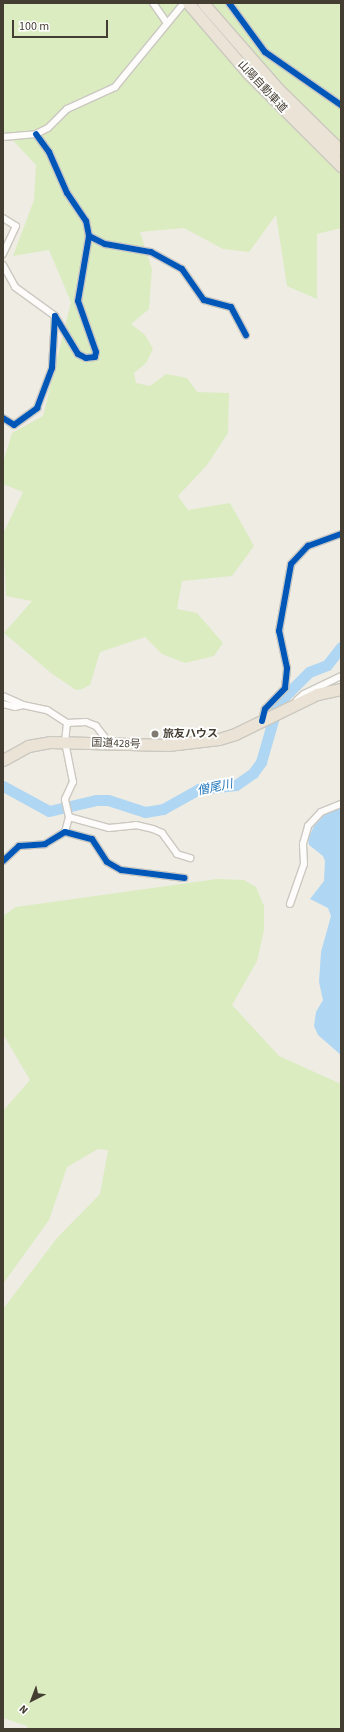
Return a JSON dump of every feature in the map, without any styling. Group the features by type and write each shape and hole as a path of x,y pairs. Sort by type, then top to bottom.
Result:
{"highway":[{"name":"山陽自動車道","path":"188,3 248,73 341,166"},
{"name":"山陽自動車道","path":"203,3 274,84 341,151"},
{"name":"国道428号","path":"3,760 28,746 64,742 110,744 203,742 235,734 291,705 317,694 341,689"}],"street":[{"path":"153,3 167,23"},
{"path":"3,137 36,134 48,128 68,109 115,87 184,3"},
{"path":"229,3 265,52 341,105"},
{"path":"3,265 15,287 55,316 78,354 86,358 95,357 96,346 83,320 78,301 89,236 86,221 67,193 49,152 36,134"},
{"path":"3,218 16,226 3,254"},
{"path":"89,236 105,244 151,252 182,269 204,300 231,307 246,335"},
{"path":"3,418 14,425 37,408 52,368 55,316"},
{"path":"264,720 265,710 285,688 287,668 278,630 290,564 308,546 341,534"},
{"path":"291,705 304,694 341,676"},
{"path":"3,696 23,705 47,710 67,722 86,722 96,726 110,744"},
{"path":"3,704 15,707 23,705"},
{"path":"3,861 23,844 45,844 65,832 69,816 65,799 73,782 64,742 67,722"},
{"path":"290,904 304,864 303,844 308,826 321,812 341,804"},
{"path":"69,816 109,828 136,825 153,829 162,833 178,854 190,858"},
{"path":"65,832 92,839 107,862 120,870 184,878"}],"green space":[{"path":"3,3 341,3 341,228 317,234 317,299 287,286 276,215 249,252 223,249 184,228 140,232 152,269 149,309 131,324 145,335 153,349 146,363 134,373 136,383 150,386 166,374 187,378 197,392 229,393 228,433 207,465 178,496 188,510 230,503 254,546 232,576 182,581 177,609 197,613 223,643 214,656 185,663 162,654 145,637 100,652 90,685 76,690 51,673 4,633 32,601 6,596 3,534 23,492 3,484 3,463 12,433 43,416 71,302 49,250 13,256 34,200 36,165 3,130"},
{"path":"217,879 244,880 256,887 264,906 264,930 257,961 232,1005 279,1056 341,1084 341,1729 28,1729 27,1726 3,1718 3,1309 57,1238 100,1194 108,1150 98,1149 67,1167 49,1220 3,1284 3,1111 30,1080 3,1034 3,916 16,907"}],"water":[{"path":"341,808 341,1055 318,1035 314,1026 316,1012 323,1000 319,982 321,952 331,916 328,908 310,899 324,881 325,861 323,856 309,845 308,839 314,826 327,812"}],"waterway":[{"name":"僧尾川","path":"3,786 49,811 96,800 108,800 145,812 163,809 199,789 236,785 253,773 261,762 278,703 309,672 327,665 341,647"}],"cycle path":[{"path":"229,3 265,52 341,105"},
{"path":"3,418 14,425 37,408 52,368 55,316 78,354 86,358 95,357 96,352 78,301 89,236 86,221 67,193 49,152 36,134"},
{"path":"89,236 105,244 151,252 182,269 204,300 231,307 246,335"},
{"path":"262,721 265,709 285,688 287,668 279,631 291,564 308,546 341,534"},
{"path":"3,861 19,846 45,844 65,832 92,839 107,862 121,870 184,878"}],"place":[{"name":"旅友ハウス","path":"155,734"}]}
